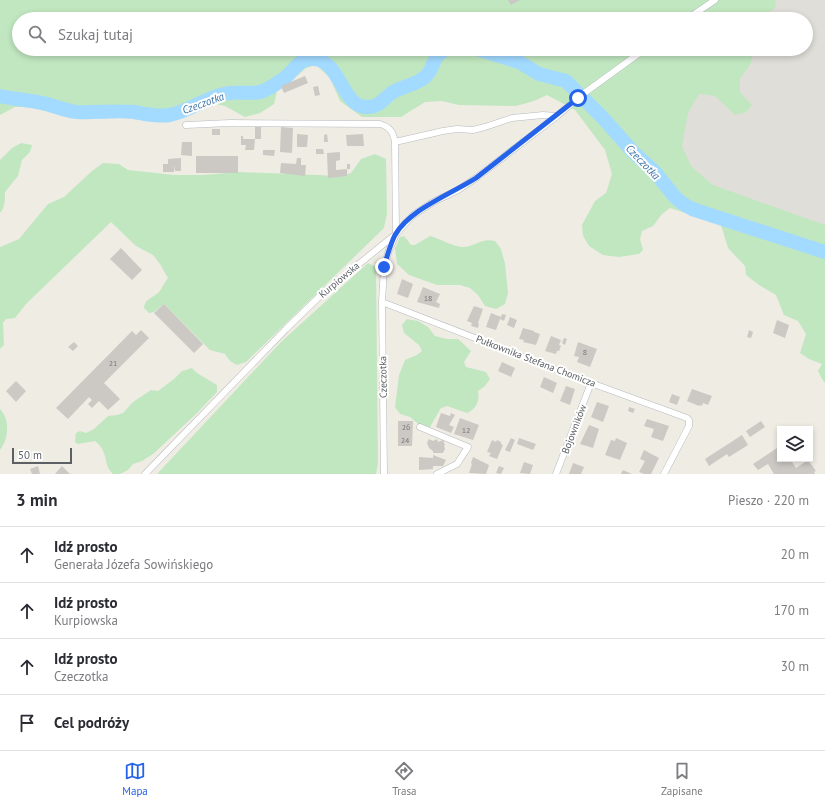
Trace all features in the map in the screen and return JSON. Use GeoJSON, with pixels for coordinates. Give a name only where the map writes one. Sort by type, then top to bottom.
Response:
{"type":"FeatureCollection","features":[{"type":"Feature","properties":{"kind":"street"},"geometry":{"type":"LineString","coordinates":[[697,12],[714,0]]}},
{"type":"Feature","properties":{"kind":"street","name":"Kurpiowska"},"geometry":{"type":"LineString","coordinates":[[145,474],[322,293],[396,234],[412,216],[433,202],[458,190],[476,178],[635,56]]}},
{"type":"Feature","properties":{"kind":"street"},"geometry":{"type":"LineString","coordinates":[[186,125],[230,123],[380,124],[394,133],[395,142],[442,131],[479,129],[512,118],[543,115],[557,116]]}},
{"type":"Feature","properties":{"kind":"street","name":"Czeczotka"},"geometry":{"type":"LineString","coordinates":[[384,474],[382,302],[384,267],[396,234],[395,142]]}},
{"type":"Feature","properties":{"kind":"street","name":"Pułkownika Stefana Chomicza"},"geometry":{"type":"LineString","coordinates":[[382,302],[689,420],[689,426],[664,474]]}},
{"type":"Feature","properties":{"kind":"street","name":"Bojowników"},"geometry":{"type":"LineString","coordinates":[[556,474],[592,383]]}},
{"type":"Feature","properties":{"kind":"street"},"geometry":{"type":"LineString","coordinates":[[420,427],[468,447],[457,464],[437,474]]}},
{"type":"Feature","properties":{"kind":"shaded area"},"geometry":{"type":"Polygon","coordinates":[[[727,0],[825,0],[825,231],[699,188],[632,76],[657,56],[813,56],[813,12],[712,12],[727,0]]]}},
{"type":"Feature","properties":{"kind":"green space"},"geometry":{"type":"Polygon","coordinates":[[[0,0],[775,0],[776,7],[768,12],[12,12],[12,56],[752,56],[751,63],[740,79],[740,92],[752,105],[746,112],[735,115],[715,96],[699,94],[688,113],[682,146],[691,166],[713,185],[825,225],[825,383],[818,371],[822,364],[809,359],[800,353],[806,334],[798,321],[784,315],[776,295],[746,275],[745,266],[728,248],[721,225],[670,208],[662,214],[653,226],[642,231],[640,239],[643,250],[639,254],[619,257],[603,255],[589,246],[583,236],[582,225],[595,201],[606,193],[612,174],[605,150],[575,110],[547,95],[534,101],[516,106],[459,105],[442,101],[425,102],[401,117],[362,117],[340,101],[330,78],[316,65],[306,68],[277,91],[274,104],[260,113],[245,117],[225,106],[211,103],[166,121],[97,114],[81,118],[31,107],[15,107],[0,115],[0,0]]]}},
{"type":"Feature","properties":{"kind":"green space"},"geometry":{"type":"Polygon","coordinates":[[[21,143],[32,145],[30,152],[22,160],[18,176],[5,192],[4,206],[0,213],[0,160],[12,148],[21,143]]]}},
{"type":"Feature","properties":{"kind":"green space"},"geometry":{"type":"Polygon","coordinates":[[[375,154],[386,159],[387,213],[384,228],[246,362],[237,365],[230,361],[225,354],[210,350],[164,304],[154,312],[149,313],[144,308],[144,305],[149,299],[159,292],[168,278],[153,255],[136,246],[111,222],[26,304],[15,318],[6,319],[3,323],[4,345],[0,349],[0,247],[19,239],[48,204],[64,197],[103,163],[119,164],[128,170],[174,175],[203,175],[239,172],[342,176],[351,173],[361,159],[375,154]]]}},
{"type":"Feature","properties":{"kind":"green space"},"geometry":{"type":"Polygon","coordinates":[[[404,236],[411,245],[415,245],[430,236],[456,246],[464,247],[482,241],[495,241],[501,249],[505,264],[508,293],[505,304],[496,309],[485,306],[478,295],[470,288],[460,285],[437,285],[409,275],[397,264],[395,248],[400,237],[404,236]]]}},
{"type":"Feature","properties":{"kind":"green space"},"geometry":{"type":"Polygon","coordinates":[[[368,263],[376,267],[378,463],[376,474],[157,474],[281,342],[368,263]]]}},
{"type":"Feature","properties":{"kind":"green space"},"geometry":{"type":"Polygon","coordinates":[[[407,319],[418,321],[428,327],[435,336],[447,339],[458,339],[471,351],[464,362],[466,367],[486,372],[490,379],[485,386],[478,391],[478,401],[475,407],[467,413],[447,406],[441,408],[430,427],[423,428],[410,417],[400,414],[395,407],[399,375],[405,360],[422,351],[419,345],[404,333],[402,325],[407,319]]]}},
{"type":"Feature","properties":{"kind":"green space"},"geometry":{"type":"Polygon","coordinates":[[[192,368],[197,373],[217,385],[217,392],[153,454],[142,461],[133,464],[128,470],[120,474],[113,474],[108,466],[100,445],[95,441],[78,444],[75,442],[76,433],[80,431],[86,433],[94,429],[108,416],[123,413],[133,402],[151,390],[158,391],[182,371],[192,368]]]}},
{"type":"Feature","properties":{"kind":"green space"},"geometry":{"type":"Polygon","coordinates":[[[0,409],[7,423],[7,435],[0,450],[0,409]]]}},
{"type":"Feature","properties":{"kind":"building"},"geometry":{"type":"Polygon","coordinates":[[[508,0],[520,0],[511,5],[508,0]]]}},
{"type":"Feature","properties":{"kind":"building"},"geometry":{"type":"Polygon","coordinates":[[[305,76],[308,83],[284,93],[281,86],[305,76]]]}},
{"type":"Feature","properties":{"kind":"building"},"geometry":{"type":"Polygon","coordinates":[[[318,86],[320,95],[315,96],[313,87],[318,86]]]}},
{"type":"Feature","properties":{"kind":"building"},"geometry":{"type":"Polygon","coordinates":[[[255,127],[261,127],[261,139],[255,139],[255,127]]]}},
{"type":"Feature","properties":{"kind":"building"},"geometry":{"type":"Polygon","coordinates":[[[281,127],[293,128],[292,153],[280,152],[281,127]]]}},
{"type":"Feature","properties":{"kind":"building"},"geometry":{"type":"Polygon","coordinates":[[[212,129],[220,129],[220,135],[212,135],[212,129]]]}},
{"type":"Feature","properties":{"kind":"building"},"geometry":{"type":"Polygon","coordinates":[[[297,134],[308,135],[307,147],[297,147],[297,134]]]}},
{"type":"Feature","properties":{"kind":"building"},"geometry":{"type":"Polygon","coordinates":[[[327,134],[328,142],[324,142],[324,135],[327,134]]]}},
{"type":"Feature","properties":{"kind":"building"},"geometry":{"type":"Polygon","coordinates":[[[363,134],[364,146],[347,146],[346,135],[363,134]]]}},
{"type":"Feature","properties":{"kind":"building"},"geometry":{"type":"Polygon","coordinates":[[[241,136],[243,136],[243,139],[255,139],[254,150],[245,150],[246,145],[241,145],[241,136]]]}},
{"type":"Feature","properties":{"kind":"building"},"geometry":{"type":"Polygon","coordinates":[[[182,142],[192,142],[192,156],[181,155],[182,142]]]}},
{"type":"Feature","properties":{"kind":"building"},"geometry":{"type":"Polygon","coordinates":[[[316,149],[323,149],[324,154],[316,154],[316,149]]]}},
{"type":"Feature","properties":{"kind":"building"},"geometry":{"type":"Polygon","coordinates":[[[263,150],[275,150],[274,156],[263,155],[263,150]]]}},
{"type":"Feature","properties":{"kind":"building"},"geometry":{"type":"Polygon","coordinates":[[[340,152],[340,160],[336,161],[336,170],[347,169],[347,176],[328,178],[327,153],[340,152]]]}},
{"type":"Feature","properties":{"kind":"building"},"geometry":{"type":"Polygon","coordinates":[[[196,156],[238,156],[238,173],[196,173],[196,156]]]}},
{"type":"Feature","properties":{"kind":"building"},"geometry":{"type":"Polygon","coordinates":[[[181,158],[181,171],[175,171],[174,165],[174,172],[163,172],[163,164],[168,164],[168,159],[181,158]]]}},
{"type":"Feature","properties":{"kind":"building"},"geometry":{"type":"Polygon","coordinates":[[[297,158],[301,158],[301,165],[306,165],[305,176],[280,173],[281,163],[296,164],[297,158]]]}},
{"type":"Feature","properties":{"kind":"building"},"geometry":{"type":"Polygon","coordinates":[[[347,164],[350,164],[350,169],[347,169],[347,164]]]}},
{"type":"Feature","properties":{"kind":"building"},"geometry":{"type":"Polygon","coordinates":[[[121,248],[142,270],[132,280],[110,259],[121,248]]]}},
{"type":"Feature","properties":{"kind":"building"},"geometry":{"type":"Polygon","coordinates":[[[402,279],[413,284],[408,298],[397,294],[402,279]]]}},
{"type":"Feature","properties":{"kind":"building"},"geometry":{"type":"Polygon","coordinates":[[[423,287],[440,294],[436,302],[440,304],[439,308],[417,302],[423,287]]]}},
{"type":"Feature","properties":{"kind":"building"},"geometry":{"type":"Polygon","coordinates":[[[164,304],[203,344],[194,353],[154,313],[164,304]]]}},
{"type":"Feature","properties":{"kind":"building"},"geometry":{"type":"Polygon","coordinates":[[[474,306],[483,309],[478,323],[478,328],[471,326],[472,323],[467,321],[474,306]]]}},
{"type":"Feature","properties":{"kind":"building"},"geometry":{"type":"Polygon","coordinates":[[[491,313],[501,317],[502,314],[506,315],[504,321],[500,319],[496,330],[486,327],[491,313]]]}},
{"type":"Feature","properties":{"kind":"building"},"geometry":{"type":"Polygon","coordinates":[[[510,317],[517,320],[514,328],[507,325],[510,317]]]}},
{"type":"Feature","properties":{"kind":"building"},"geometry":{"type":"Polygon","coordinates":[[[777,320],[789,325],[785,338],[773,333],[777,320]]]}},
{"type":"Feature","properties":{"kind":"building"},"geometry":{"type":"Polygon","coordinates":[[[523,328],[540,334],[536,345],[523,342],[524,340],[519,339],[523,328]]]}},
{"type":"Feature","properties":{"kind":"building"},"geometry":{"type":"Polygon","coordinates":[[[141,330],[149,338],[104,383],[120,399],[108,410],[99,401],[92,408],[88,404],[92,400],[89,397],[68,419],[56,408],[132,331],[136,335],[141,330]]]}},
{"type":"Feature","properties":{"kind":"building"},"geometry":{"type":"Polygon","coordinates":[[[749,330],[753,332],[751,338],[747,337],[749,330]]]}},
{"type":"Feature","properties":{"kind":"building"},"geometry":{"type":"Polygon","coordinates":[[[551,336],[561,340],[559,345],[561,346],[556,354],[545,351],[551,336]]]}},
{"type":"Feature","properties":{"kind":"building"},"geometry":{"type":"Polygon","coordinates":[[[564,338],[567,339],[565,345],[562,343],[564,338]]]}},
{"type":"Feature","properties":{"kind":"building"},"geometry":{"type":"Polygon","coordinates":[[[74,342],[78,346],[73,351],[68,347],[74,342]]]}},
{"type":"Feature","properties":{"kind":"building"},"geometry":{"type":"Polygon","coordinates":[[[578,342],[597,349],[590,367],[577,362],[579,357],[574,356],[578,342]]]}},
{"type":"Feature","properties":{"kind":"building"},"geometry":{"type":"Polygon","coordinates":[[[502,362],[515,368],[511,377],[498,371],[502,362]]]}},
{"type":"Feature","properties":{"kind":"building"},"geometry":{"type":"Polygon","coordinates":[[[544,377],[557,383],[553,393],[540,387],[544,377]]]}},
{"type":"Feature","properties":{"kind":"building"},"geometry":{"type":"Polygon","coordinates":[[[16,381],[26,391],[16,402],[6,391],[16,381]]]}},
{"type":"Feature","properties":{"kind":"building"},"geometry":{"type":"Polygon","coordinates":[[[566,386],[575,389],[570,405],[560,401],[566,386]]]}},
{"type":"Feature","properties":{"kind":"building"},"geometry":{"type":"Polygon","coordinates":[[[692,389],[712,396],[708,405],[703,403],[702,406],[699,406],[687,401],[692,389]]]}},
{"type":"Feature","properties":{"kind":"building"},"geometry":{"type":"Polygon","coordinates":[[[672,394],[680,397],[677,405],[669,402],[672,394]]]}},
{"type":"Feature","properties":{"kind":"building"},"geometry":{"type":"Polygon","coordinates":[[[597,402],[609,406],[603,422],[591,417],[597,402]]]}},
{"type":"Feature","properties":{"kind":"building"},"geometry":{"type":"Polygon","coordinates":[[[629,407],[635,409],[633,413],[628,411],[629,407]]]}},
{"type":"Feature","properties":{"kind":"building"},"geometry":{"type":"Polygon","coordinates":[[[441,413],[450,416],[451,413],[455,415],[449,425],[454,427],[451,433],[436,427],[441,413]]]}},
{"type":"Feature","properties":{"kind":"building"},"geometry":{"type":"Polygon","coordinates":[[[460,418],[479,425],[473,440],[454,434],[460,418]]]}},
{"type":"Feature","properties":{"kind":"building"},"geometry":{"type":"Polygon","coordinates":[[[647,419],[669,426],[663,441],[651,437],[654,429],[644,426],[647,419]]]}},
{"type":"Feature","properties":{"kind":"building"},"geometry":{"type":"Polygon","coordinates":[[[398,421],[413,421],[412,446],[398,446],[398,421]]]}},
{"type":"Feature","properties":{"kind":"building"},"geometry":{"type":"Polygon","coordinates":[[[761,421],[765,427],[750,437],[746,431],[761,421]]]}},
{"type":"Feature","properties":{"kind":"building"},"geometry":{"type":"Polygon","coordinates":[[[589,425],[599,429],[593,448],[580,444],[589,425]]]}},
{"type":"Feature","properties":{"kind":"building"},"geometry":{"type":"Polygon","coordinates":[[[742,435],[748,445],[729,457],[727,454],[709,466],[705,459],[742,435]]]}},
{"type":"Feature","properties":{"kind":"building"},"geometry":{"type":"Polygon","coordinates":[[[511,438],[515,440],[510,452],[505,450],[511,438]]]}},
{"type":"Feature","properties":{"kind":"building"},"geometry":{"type":"Polygon","coordinates":[[[519,438],[536,444],[533,450],[517,444],[519,438]]]}},
{"type":"Feature","properties":{"kind":"building"},"geometry":{"type":"Polygon","coordinates":[[[616,438],[627,443],[620,460],[605,455],[611,440],[615,441],[616,438]]]}},
{"type":"Feature","properties":{"kind":"building"},"geometry":{"type":"Polygon","coordinates":[[[429,439],[433,441],[437,439],[438,442],[443,440],[445,449],[443,453],[433,453],[427,443],[429,439]]]}},
{"type":"Feature","properties":{"kind":"building"},"geometry":{"type":"Polygon","coordinates":[[[492,440],[496,442],[497,440],[503,445],[497,459],[489,456],[491,453],[487,452],[492,440]]]}},
{"type":"Feature","properties":{"kind":"building"},"geometry":{"type":"Polygon","coordinates":[[[777,448],[777,462],[792,462],[796,468],[805,462],[809,462],[816,471],[814,472],[815,474],[774,474],[768,464],[758,470],[753,464],[777,448]]]}},
{"type":"Feature","properties":{"kind":"building"},"geometry":{"type":"Polygon","coordinates":[[[644,450],[659,458],[651,474],[639,472],[645,461],[640,459],[644,450]]]}},
{"type":"Feature","properties":{"kind":"building"},"geometry":{"type":"Polygon","coordinates":[[[433,455],[446,460],[443,466],[433,466],[433,469],[419,470],[419,457],[433,458],[433,455]]]}},
{"type":"Feature","properties":{"kind":"building"},"geometry":{"type":"Polygon","coordinates":[[[473,457],[489,465],[486,474],[469,473],[473,457]]]}},
{"type":"Feature","properties":{"kind":"building"},"geometry":{"type":"Polygon","coordinates":[[[524,462],[533,465],[530,474],[520,473],[524,462]]]}},
{"type":"Feature","properties":{"kind":"building"},"geometry":{"type":"Polygon","coordinates":[[[573,463],[584,467],[581,474],[569,474],[573,463]]]}},
{"type":"Feature","properties":{"kind":"building"},"geometry":{"type":"Polygon","coordinates":[[[38,466],[40,474],[32,474],[30,469],[38,466]]]}},
{"type":"Feature","properties":{"kind":"building"},"geometry":{"type":"Polygon","coordinates":[[[62,466],[70,474],[55,474],[62,466]]]}},
{"type":"Feature","properties":{"kind":"building"},"geometry":{"type":"Polygon","coordinates":[[[499,466],[504,468],[501,474],[496,473],[499,466]]]}},
{"type":"Feature","properties":{"kind":"building"},"geometry":{"type":"Polygon","coordinates":[[[623,470],[632,474],[621,474],[623,470]]]}},
{"type":"Feature","properties":{"kind":"waterway","name":"Czeczotka"},"geometry":{"type":"LineString","coordinates":[[0,96],[42,103],[77,112],[127,111],[166,116],[184,111],[210,98],[224,94],[256,93],[263,91],[286,77],[300,63],[308,59],[312,59],[322,61],[330,67],[355,103],[363,107],[374,106],[379,104],[393,92],[426,76],[437,56]]}},
{"type":"Feature","properties":{"kind":"waterway","name":"Czeczotka"},"geometry":{"type":"LineString","coordinates":[[500,56],[519,62],[539,74],[566,81],[603,118],[634,153],[654,171],[675,197],[682,203],[692,209],[825,252]]}},
{"type":"Feature","properties":{"kind":"route"},"geometry":{"type":"LineString","coordinates":[[384,267],[396,234],[412,216],[433,202],[458,190],[476,178],[557,116],[578,98]]}}]}
